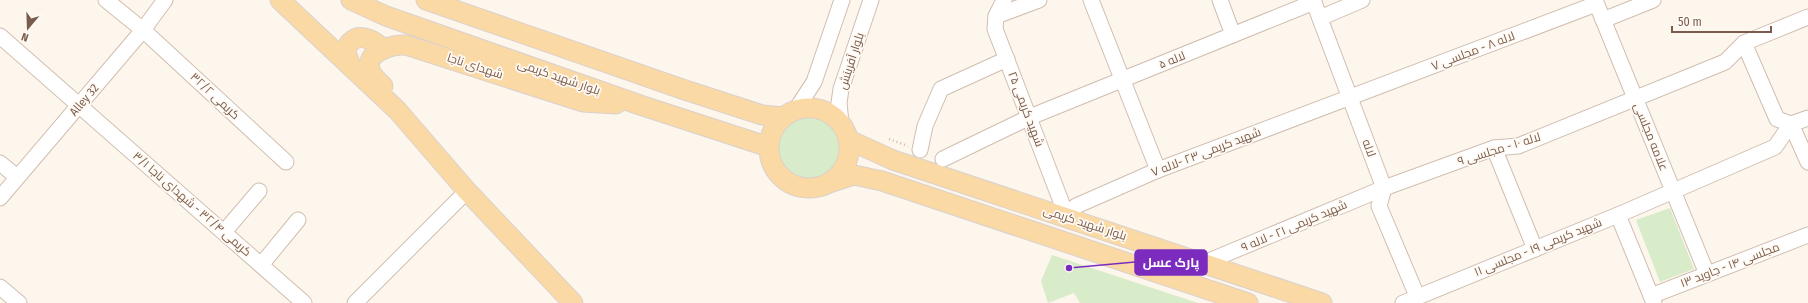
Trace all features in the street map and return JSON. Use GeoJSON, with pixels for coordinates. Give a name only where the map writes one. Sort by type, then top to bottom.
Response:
{"type":"FeatureCollection","features":[{"type":"Feature","properties":{"kind":"main road"},"geometry":{"type":"LineString","coordinates":[[280,0],[397,110],[467,191],[565,300]]}},
{"type":"Feature","properties":{"kind":"main road","name":"بلوار شهید کریمی"},"geometry":{"type":"LineString","coordinates":[[351,0],[386,16],[640,105],[769,147]]}},
{"type":"Feature","properties":{"kind":"main road"},"geometry":{"type":"LineString","coordinates":[[426,0],[547,43],[762,115],[790,114]]}},
{"type":"Feature","properties":{"kind":"main road"},"geometry":{"type":"LineString","coordinates":[[351,66],[346,50],[349,43],[355,39],[360,37],[384,48]]}},
{"type":"Feature","properties":{"kind":"main road","name":"شهدای ناجا"},"geometry":{"type":"LineString","coordinates":[[384,48],[396,44],[423,49],[584,102],[640,105]]}},
{"type":"Feature","properties":{"kind":"main road"},"geometry":{"type":"LineString","coordinates":[[384,48],[375,53],[369,64],[371,72],[385,88],[397,110]]}},
{"type":"Feature","properties":{"kind":"main road"},"geometry":{"type":"LineString","coordinates":[[724,132],[738,124],[740,112],[736,106]]}},
{"type":"Feature","properties":{"kind":"main road"},"geometry":{"type":"LineString","coordinates":[[803,108],[813,108],[824,111],[841,123],[849,140],[849,153],[846,165],[839,175],[828,183],[817,187],[806,188],[794,185],[776,170],[771,159],[769,147],[771,136],[776,125],[790,114],[803,108]]}},
{"type":"Feature","properties":{"kind":"main road","name":"بلوار شهید کریمی"},"geometry":{"type":"LineString","coordinates":[[849,140],[893,160],[1322,303]]}},
{"type":"Feature","properties":{"kind":"main road"},"geometry":{"type":"LineString","coordinates":[[882,181],[873,174],[872,168],[875,162],[879,158],[893,160]]}},
{"type":"Feature","properties":{"kind":"main road","name":"بلوار شهید کریمی"},"geometry":{"type":"LineString","coordinates":[[828,183],[854,175],[882,181],[1248,303]]}},
{"type":"Feature","properties":{"kind":"street","name":"کریمی ۳۲/۲"},"geometry":{"type":"LineString","coordinates":[[106,0],[143,30],[286,162]]}},
{"type":"Feature","properties":{"kind":"street","name":"Alley 32"},"geometry":{"type":"LineString","coordinates":[[0,198],[143,30],[165,0]]}},
{"type":"Feature","properties":{"kind":"street"},"geometry":{"type":"LineString","coordinates":[[790,114],[814,82],[842,0]]}},
{"type":"Feature","properties":{"kind":"street","name":"بلوار آفرینش"},"geometry":{"type":"LineString","coordinates":[[841,123],[839,103],[840,89],[871,0]]}},
{"type":"Feature","properties":{"kind":"street"},"geometry":{"type":"LineString","coordinates":[[996,16],[1004,0]]}},
{"type":"Feature","properties":{"kind":"street"},"geometry":{"type":"LineString","coordinates":[[996,16],[1039,0]]}},
{"type":"Feature","properties":{"kind":"street"},"geometry":{"type":"LineString","coordinates":[[1091,0],[1158,170]]}},
{"type":"Feature","properties":{"kind":"street"},"geometry":{"type":"LineString","coordinates":[[1220,0],[1233,35]]}},
{"type":"Feature","properties":{"kind":"street"},"geometry":{"type":"LineString","coordinates":[[1320,18],[1362,0]]}},
{"type":"Feature","properties":{"kind":"street"},"geometry":{"type":"LineString","coordinates":[[1603,20],[1653,0]]}},
{"type":"Feature","properties":{"kind":"street","name":"لاله ۵"},"geometry":{"type":"LineString","coordinates":[[942,159],[1030,117],[1313,1]]}},
{"type":"Feature","properties":{"kind":"street","name":"لاله"},"geometry":{"type":"LineString","coordinates":[[1313,1],[1384,188]]}},
{"type":"Feature","properties":{"kind":"street","name":"علامه مجلسی"},"geometry":{"type":"LineString","coordinates":[[1595,2],[1707,274]]}},
{"type":"Feature","properties":{"kind":"street","name":"لاله ۸ - مجلسی ۷"},"geometry":{"type":"LineString","coordinates":[[1350,98],[1595,2]]}},
{"type":"Feature","properties":{"kind":"street","name":"شهید کریمی ۲۵"},"geometry":{"type":"LineString","coordinates":[[996,16],[995,28],[1067,217]]}},
{"type":"Feature","properties":{"kind":"street"},"geometry":{"type":"LineString","coordinates":[[1808,17],[1744,43],[1777,119],[1791,124],[1808,118]]}},
{"type":"Feature","properties":{"kind":"street","name":"کریمی ۳۲/۴ - شهدای ناجا ۳/۱"},"geometry":{"type":"LineString","coordinates":[[0,36],[304,303]]}},
{"type":"Feature","properties":{"kind":"street","name":"لاله ۱۰ - مجلسی ۹"},"geometry":{"type":"LineString","coordinates":[[1384,188],[1494,148],[1518,146],[1725,62],[1744,43]]}},
{"type":"Feature","properties":{"kind":"street"},"geometry":{"type":"LineString","coordinates":[[920,150],[925,126],[942,89],[1007,59]]}},
{"type":"Feature","properties":{"kind":"street","name":"شهید کریمی ۲۳ -لاله ۷"},"geometry":{"type":"LineString","coordinates":[[1067,217],[1076,206],[1158,170],[1350,98]]}},
{"type":"Feature","properties":{"kind":"street"},"geometry":{"type":"LineString","coordinates":[[1791,124],[1808,162]]}},
{"type":"Feature","properties":{"kind":"street","name":"شهید کریمی ۱۹ - مجلسی ۱۱"},"geometry":{"type":"LineString","coordinates":[[1403,303],[1618,215],[1775,148],[1791,124]]}},
{"type":"Feature","properties":{"kind":"street"},"geometry":{"type":"LineString","coordinates":[[1494,148],[1535,248]]}},
{"type":"Feature","properties":{"kind":"street"},"geometry":{"type":"LineString","coordinates":[[0,163],[17,177]]}},
{"type":"Feature","properties":{"kind":"street"},"geometry":{"type":"LineString","coordinates":[[1384,188],[1379,206],[1417,296]]}},
{"type":"Feature","properties":{"kind":"street","name":"شهید کریمی ۲۱ - لاله ۹"},"geometry":{"type":"LineString","coordinates":[[1204,263],[1384,188]]}},
{"type":"Feature","properties":{"kind":"street"},"geometry":{"type":"LineString","coordinates":[[224,232],[258,190]]}},
{"type":"Feature","properties":{"kind":"street"},"geometry":{"type":"LineString","coordinates":[[363,300],[467,191]]}},
{"type":"Feature","properties":{"kind":"street"},"geometry":{"type":"LineString","coordinates":[[1618,215],[1652,300]]}},
{"type":"Feature","properties":{"kind":"street"},"geometry":{"type":"LineString","coordinates":[[261,265],[298,220]]}},
{"type":"Feature","properties":{"kind":"street","name":"مجلسی ۱۴ - جاوید ۱۳"},"geometry":{"type":"LineString","coordinates":[[1652,300],[1707,274],[1808,235]]}},
{"type":"Feature","properties":{"kind":"street"},"geometry":{"type":"LineString","coordinates":[[0,287],[19,303]]}},
{"type":"Feature","properties":{"kind":"green space"},"geometry":{"type":"Polygon","coordinates":[[[809,117],[821,119],[831,126],[838,136],[840,148],[838,160],[831,170],[821,177],[809,179],[797,177],[787,170],[780,160],[778,148],[780,136],[787,126],[797,119],[809,117]]]}},
{"type":"Feature","properties":{"kind":"green space"},"geometry":{"type":"Polygon","coordinates":[[[1670,208],[1694,269],[1660,282],[1636,220],[1670,208]]]}},
{"type":"Feature","properties":{"kind":"green space"},"geometry":{"type":"Polygon","coordinates":[[[1052,255],[1198,303],[1080,303],[1074,293],[1048,303],[1041,281],[1052,255]]]}},
{"type":"Feature","properties":{"kind":"place","name":"پارک عسل"},"geometry":{"type":"Point","coordinates":[1069,268]}}]}
